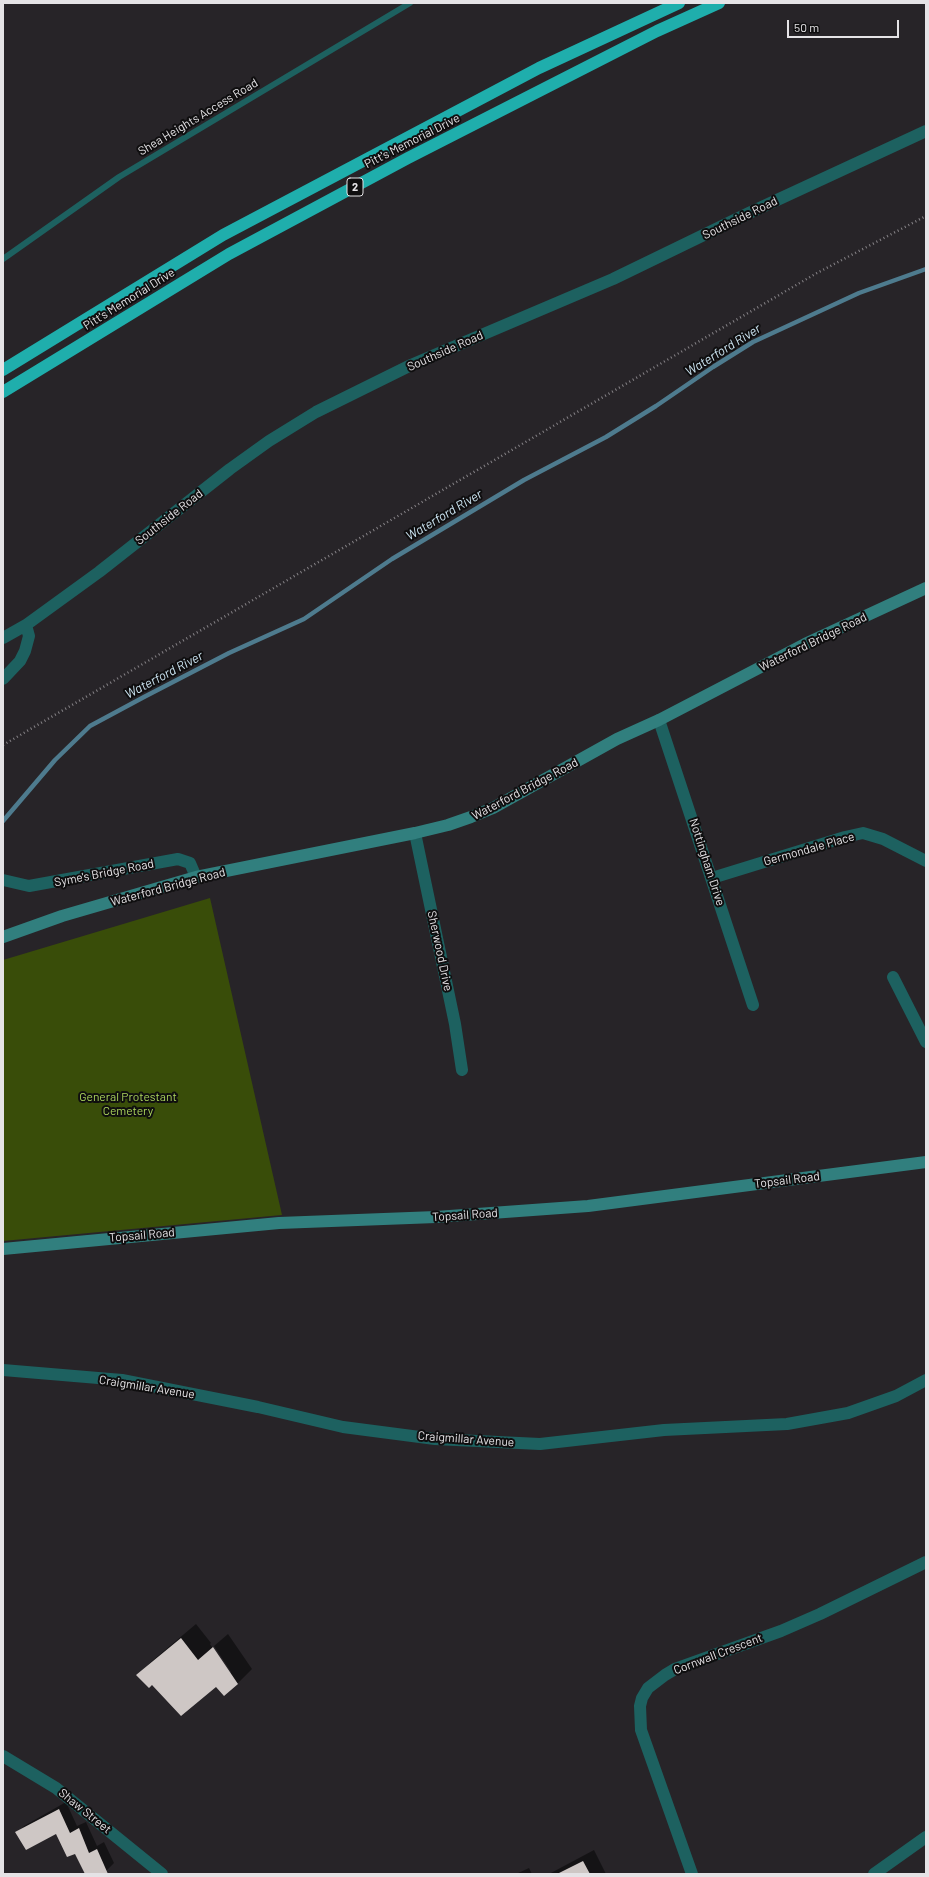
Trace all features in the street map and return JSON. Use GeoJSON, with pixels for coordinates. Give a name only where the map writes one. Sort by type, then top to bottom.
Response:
{"type":"FeatureCollection","features":[{"type":"Feature","properties":{"kind":"highway","name":"Pitt's Memorial Drive"},"geometry":{"type":"LineString","coordinates":[[3,370],[223,235],[539,68],[679,3]]}},
{"type":"Feature","properties":{"kind":"highway","name":"Pitt's Memorial Drive"},"geometry":{"type":"LineString","coordinates":[[3,392],[229,254],[416,155],[657,31],[719,3]]}},
{"type":"Feature","properties":{"kind":"main road","name":"Waterford Bridge Road"},"geometry":{"type":"LineString","coordinates":[[3,937],[62,916],[196,877],[448,826],[493,808],[617,739],[659,720],[805,644],[926,588]]}},
{"type":"Feature","properties":{"kind":"main road","name":"Topsail Road"},"geometry":{"type":"LineString","coordinates":[[3,1249],[279,1222],[436,1217],[588,1206],[926,1162]]}},
{"type":"Feature","properties":{"kind":"street","name":"Southside Road"},"geometry":{"type":"LineString","coordinates":[[3,638],[26,625],[99,572],[230,469],[316,412],[411,365],[613,279],[749,213],[926,131]]}},
{"type":"Feature","properties":{"kind":"street"},"geometry":{"type":"LineString","coordinates":[[3,679],[20,661],[26,651],[29,636],[26,625]]}},
{"type":"Feature","properties":{"kind":"street","name":"Nottingham Drive"},"geometry":{"type":"LineString","coordinates":[[659,720],[753,1006]]}},
{"type":"Feature","properties":{"kind":"street","name":"Sherwood Drive"},"geometry":{"type":"LineString","coordinates":[[415,833],[455,1024],[462,1070]]}},
{"type":"Feature","properties":{"kind":"street","name":"Germondale Place"},"geometry":{"type":"LineString","coordinates":[[712,878],[845,837],[864,833],[883,839],[926,861]]}},
{"type":"Feature","properties":{"kind":"street","name":"Syme's Bridge Road"},"geometry":{"type":"LineString","coordinates":[[3,880],[29,886],[178,859],[190,863],[196,877]]}},
{"type":"Feature","properties":{"kind":"street"},"geometry":{"type":"LineString","coordinates":[[893,977],[926,1042]]}},
{"type":"Feature","properties":{"kind":"street","name":"Craigmillar Avenue"},"geometry":{"type":"LineString","coordinates":[[3,1370],[122,1380],[258,1407],[351,1428],[435,1439],[540,1444],[664,1430],[787,1424],[848,1413],[896,1396],[926,1380]]}},
{"type":"Feature","properties":{"kind":"street","name":"Cornwall Crescent"},"geometry":{"type":"LineString","coordinates":[[692,1874],[641,1730],[640,1706],[642,1698],[648,1688],[664,1674],[675,1669],[781,1631],[814,1617],[926,1562]]}},
{"type":"Feature","properties":{"kind":"street","name":"Shaw Street"},"geometry":{"type":"LineString","coordinates":[[3,1756],[56,1788],[162,1874]]}},
{"type":"Feature","properties":{"kind":"street"},"geometry":{"type":"LineString","coordinates":[[874,1874],[926,1837]]}},
{"type":"Feature","properties":{"kind":"lane","name":"Shea Heights Access Road"},"geometry":{"type":"LineString","coordinates":[[3,259],[119,177],[410,3]]}},
{"type":"Feature","properties":{"kind":"path"},"geometry":{"type":"LineString","coordinates":[[3,745],[817,273],[926,216]]}},
{"type":"Feature","properties":{"kind":"green space","name":"General Protestant Cemetery"},"geometry":{"type":"Polygon","coordinates":[[[210,898],[282,1215],[3,1241],[3,960],[210,898]]]}},
{"type":"Feature","properties":{"kind":"building"},"geometry":{"type":"Polygon","coordinates":[[[181,1638],[198,1660],[213,1647],[238,1684],[224,1696],[216,1687],[181,1716],[152,1685],[149,1688],[136,1675],[181,1638]]]}},
{"type":"Feature","properties":{"kind":"building"},"geometry":{"type":"Polygon","coordinates":[[[59,1809],[70,1833],[79,1828],[89,1853],[97,1849],[108,1874],[85,1874],[75,1854],[67,1857],[56,1834],[26,1850],[15,1832],[59,1809]]]}},
{"type":"Feature","properties":{"kind":"building"},"geometry":{"type":"Polygon","coordinates":[[[583,1861],[590,1874],[557,1874],[583,1861]]]}},
{"type":"Feature","properties":{"kind":"waterway","name":"Waterford River"},"geometry":{"type":"LineString","coordinates":[[3,821],[55,760],[90,726],[229,653],[304,619],[392,559],[524,480],[606,437],[753,342],[859,293],[926,269]]}}]}
